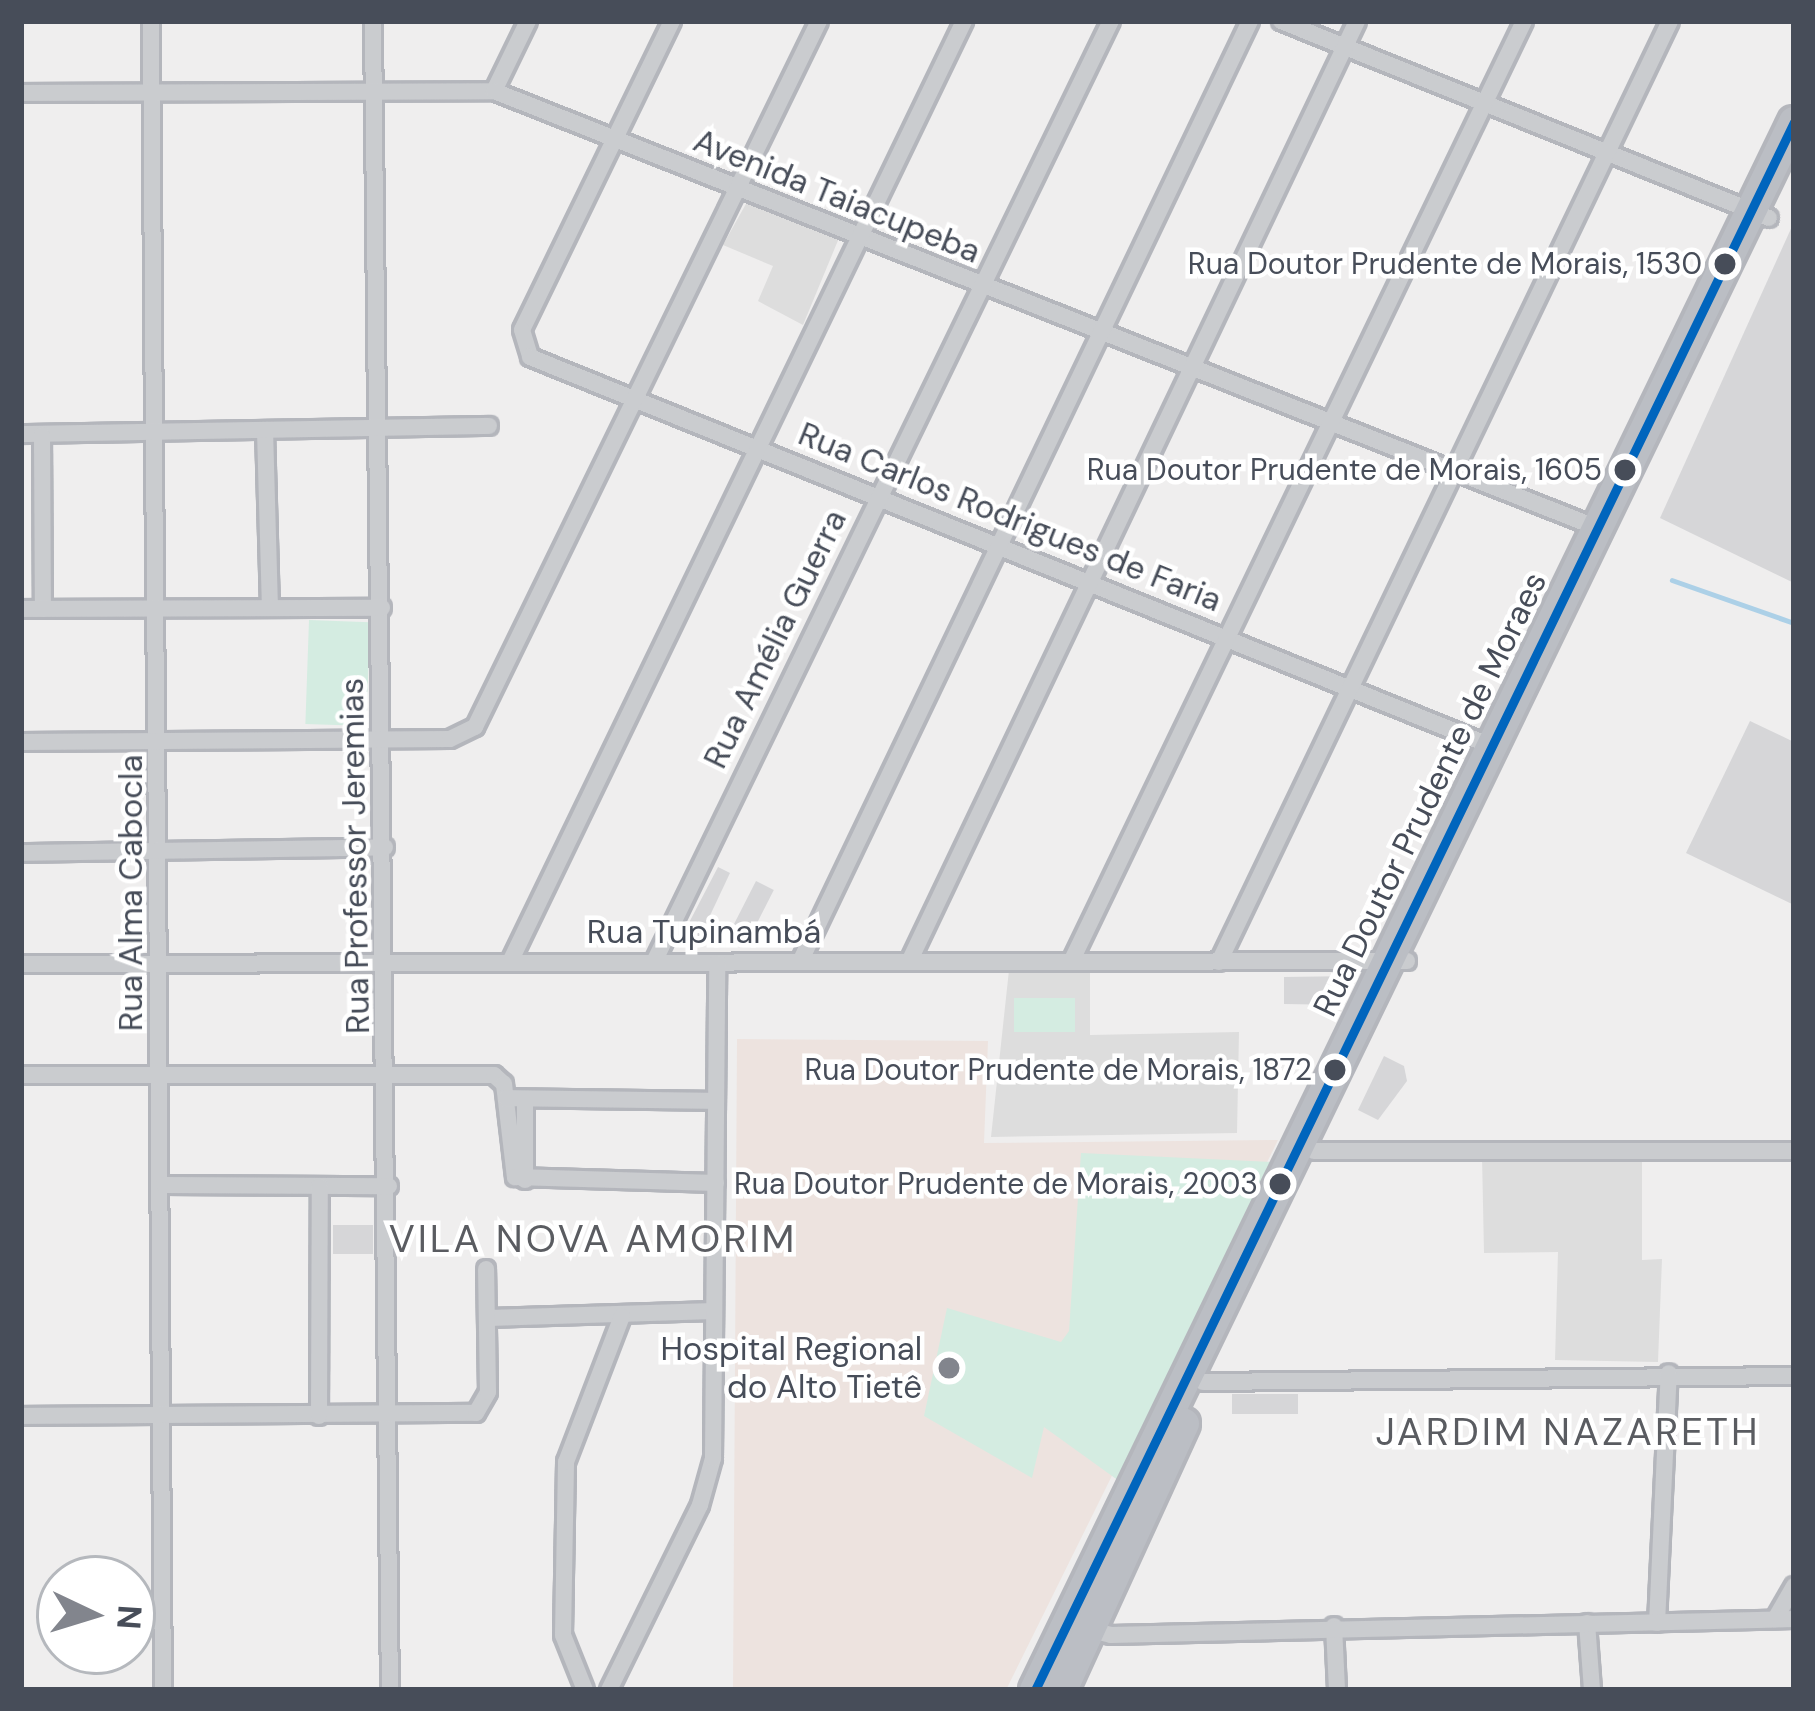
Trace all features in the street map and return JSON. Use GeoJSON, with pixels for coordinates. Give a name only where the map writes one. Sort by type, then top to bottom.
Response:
{"type":"FeatureCollection","features":[{"type":"Feature","properties":{"kind":"highway","name":"Rua Doutor Prudente de Moraes"},"geometry":{"type":"LineString","coordinates":[[1062,1690],[1080,1625],[1397,962],[1428,920],[1761,214],[1794,122]]}},
{"type":"Feature","properties":{"kind":"highway","name":"Rua Doutor Prudente de Moraes"},"geometry":{"type":"LineString","coordinates":[[1035,1690],[1080,1625],[1203,1382],[1314,1151],[1448,845],[1598,528],[1761,214],[1794,166]]}},
{"type":"Feature","properties":{"kind":"highway"},"geometry":{"type":"LineString","coordinates":[[1428,920],[1448,845]]}},
{"type":"Feature","properties":{"kind":"street","name":"Rua Alma Cabocla"},"geometry":{"type":"LineString","coordinates":[[151,21],[163,852],[163,1690]]}},
{"type":"Feature","properties":{"kind":"street","name":"Rua Professor Jeremias"},"geometry":{"type":"LineString","coordinates":[[373,21],[392,1418],[390,1690]]}},
{"type":"Feature","properties":{"kind":"street"},"geometry":{"type":"LineString","coordinates":[[494,91],[528,21]]}},
{"type":"Feature","properties":{"kind":"street"},"geometry":{"type":"LineString","coordinates":[[615,137],[672,21]]}},
{"type":"Feature","properties":{"kind":"street"},"geometry":{"type":"LineString","coordinates":[[21,742],[450,740],[486,711],[819,21]]}},
{"type":"Feature","properties":{"kind":"street"},"geometry":{"type":"LineString","coordinates":[[510,962],[964,21]]}},
{"type":"Feature","properties":{"kind":"street","name":"Rua Amélia Guerra"},"geometry":{"type":"LineString","coordinates":[[654,962],[1111,21]]}},
{"type":"Feature","properties":{"kind":"street"},"geometry":{"type":"LineString","coordinates":[[800,962],[1250,21]]}},
{"type":"Feature","properties":{"kind":"street"},"geometry":{"type":"LineString","coordinates":[[1281,21],[1761,214]]}},
{"type":"Feature","properties":{"kind":"street"},"geometry":{"type":"LineString","coordinates":[[909,962],[1357,21]]}},
{"type":"Feature","properties":{"kind":"street"},"geometry":{"type":"LineString","coordinates":[[1071,962],[1524,21]]}},
{"type":"Feature","properties":{"kind":"street"},"geometry":{"type":"LineString","coordinates":[[1219,962],[1670,21]]}},
{"type":"Feature","properties":{"kind":"street","name":"Avenida Taiacupeba"},"geometry":{"type":"LineString","coordinates":[[21,92],[153,96],[494,91],[1598,528]]}},
{"type":"Feature","properties":{"kind":"street","name":"Rua Carlos Rodrigues de Faria"},"geometry":{"type":"LineString","coordinates":[[615,137],[522,330],[530,356],[1494,746]]}},
{"type":"Feature","properties":{"kind":"street"},"geometry":{"type":"LineString","coordinates":[[21,434],[489,426]]}},
{"type":"Feature","properties":{"kind":"street"},"geometry":{"type":"LineString","coordinates":[[265,430],[270,606]]}},
{"type":"Feature","properties":{"kind":"street"},"geometry":{"type":"LineString","coordinates":[[42,435],[44,610]]}},
{"type":"Feature","properties":{"kind":"street"},"geometry":{"type":"LineString","coordinates":[[21,609],[382,608]]}},
{"type":"Feature","properties":{"kind":"street"},"geometry":{"type":"LineString","coordinates":[[21,853],[385,847]]}},
{"type":"Feature","properties":{"kind":"street","name":"Rua Tupinambá"},"geometry":{"type":"LineString","coordinates":[[21,964],[1397,962]]}},
{"type":"Feature","properties":{"kind":"street"},"geometry":{"type":"LineString","coordinates":[[609,1690],[710,1480],[717,963]]}},
{"type":"Feature","properties":{"kind":"street"},"geometry":{"type":"LineString","coordinates":[[21,1075],[494,1075],[515,1098],[525,1180],[716,1183]]}},
{"type":"Feature","properties":{"kind":"street"},"geometry":{"type":"LineString","coordinates":[[515,1098],[716,1101]]}},
{"type":"Feature","properties":{"kind":"street"},"geometry":{"type":"LineString","coordinates":[[1314,1151],[1794,1151]]}},
{"type":"Feature","properties":{"kind":"street"},"geometry":{"type":"LineString","coordinates":[[164,1185],[389,1186]]}},
{"type":"Feature","properties":{"kind":"street"},"geometry":{"type":"LineString","coordinates":[[320,1186],[320,1416]]}},
{"type":"Feature","properties":{"kind":"street"},"geometry":{"type":"LineString","coordinates":[[21,1416],[392,1418],[476,1413],[488,1392],[486,1269]]}},
{"type":"Feature","properties":{"kind":"street"},"geometry":{"type":"LineString","coordinates":[[488,1318],[714,1311]]}},
{"type":"Feature","properties":{"kind":"street"},"geometry":{"type":"LineString","coordinates":[[585,1690],[563,1635],[566,1462],[622,1316]]}},
{"type":"Feature","properties":{"kind":"street"},"geometry":{"type":"LineString","coordinates":[[1658,1623],[1669,1373]]}},
{"type":"Feature","properties":{"kind":"street"},"geometry":{"type":"LineString","coordinates":[[1203,1382],[1669,1373],[1794,1376]]}},
{"type":"Feature","properties":{"kind":"street"},"geometry":{"type":"LineString","coordinates":[[1080,1625],[1785,1619],[1794,1586]]}},
{"type":"Feature","properties":{"kind":"street"},"geometry":{"type":"LineString","coordinates":[[1587,1623],[1592,1690]]}},
{"type":"Feature","properties":{"kind":"street"},"geometry":{"type":"LineString","coordinates":[[1334,1626],[1337,1690]]}},
{"type":"Feature","properties":{"kind":"shaded area"},"geometry":{"type":"Polygon","coordinates":[[[747,202],[839,238],[803,325],[758,301],[773,266],[723,245],[747,202]]]}},
{"type":"Feature","properties":{"kind":"shaded area"},"geometry":{"type":"Polygon","coordinates":[[[1009,970],[1090,971],[1090,1035],[1239,1032],[1237,1133],[991,1137],[1009,970]]]}},
{"type":"Feature","properties":{"kind":"shaded area","name":"Hospital Regional do Alto Tietê"},"geometry":{"type":"Polygon","coordinates":[[[737,1039],[988,1041],[984,1143],[1278,1140],[1006,1690],[733,1690],[737,1039]]]}},
{"type":"Feature","properties":{"kind":"shaded area"},"geometry":{"type":"Polygon","coordinates":[[[1642,1154],[1642,1260],[1662,1259],[1658,1362],[1555,1360],[1558,1252],[1484,1253],[1482,1156],[1642,1154]]]}},
{"type":"Feature","properties":{"kind":"green space"},"geometry":{"type":"Polygon","coordinates":[[[309,620],[370,622],[366,726],[305,724],[309,620]]]}},
{"type":"Feature","properties":{"kind":"green space"},"geometry":{"type":"Polygon","coordinates":[[[1014,998],[1075,998],[1075,1032],[1014,1032],[1014,998]]]}},
{"type":"Feature","properties":{"kind":"green space"},"geometry":{"type":"Polygon","coordinates":[[[1081,1153],[1273,1162],[1119,1481],[1044,1427],[1032,1478],[924,1416],[947,1308],[1061,1342],[1069,1331],[1081,1153]]]}},
{"type":"Feature","properties":{"kind":"building"},"geometry":{"type":"Polygon","coordinates":[[[1794,222],[1794,583],[1660,518],[1794,222]]]}},
{"type":"Feature","properties":{"kind":"building"},"geometry":{"type":"Polygon","coordinates":[[[1750,721],[1794,742],[1794,905],[1686,853],[1750,721]]]}},
{"type":"Feature","properties":{"kind":"building"},"geometry":{"type":"Polygon","coordinates":[[[718,867],[730,873],[698,941],[680,940],[718,867]]]}},
{"type":"Feature","properties":{"kind":"building"},"geometry":{"type":"Polygon","coordinates":[[[756,881],[774,890],[749,938],[731,929],[756,881]]]}},
{"type":"Feature","properties":{"kind":"building"},"geometry":{"type":"Polygon","coordinates":[[[1355,976],[1345,1005],[1284,1004],[1284,977],[1355,976]]]}},
{"type":"Feature","properties":{"kind":"building"},"geometry":{"type":"Polygon","coordinates":[[[1384,1056],[1404,1066],[1407,1081],[1378,1120],[1358,1110],[1384,1056]]]}},
{"type":"Feature","properties":{"kind":"building"},"geometry":{"type":"Polygon","coordinates":[[[333,1225],[373,1225],[373,1254],[333,1254],[333,1225]]]}},
{"type":"Feature","properties":{"kind":"building"},"geometry":{"type":"Polygon","coordinates":[[[1232,1394],[1298,1394],[1298,1414],[1232,1414],[1232,1394]]]}},
{"type":"Feature","properties":{"kind":"waterway"},"geometry":{"type":"LineString","coordinates":[[1672,580],[1794,623]]}},
{"type":"Feature","properties":{"kind":"transit line"},"geometry":{"type":"LineString","coordinates":[[1035,1690],[1794,122]]}},
{"type":"Feature","properties":{"kind":"place","name":"Rua Doutor Prudente de Morais, 1530"},"geometry":{"type":"Point","coordinates":[1725,264]}},
{"type":"Feature","properties":{"kind":"place","name":"Rua Doutor Prudente de Morais, 1605"},"geometry":{"type":"Point","coordinates":[1625,470]}},
{"type":"Feature","properties":{"kind":"place","name":"Rua Doutor Prudente de Morais, 1872"},"geometry":{"type":"Point","coordinates":[1335,1070]}},
{"type":"Feature","properties":{"kind":"place","name":"Rua Doutor Prudente de Morais, 2003"},"geometry":{"type":"Point","coordinates":[1280,1184]}},
{"type":"Feature","properties":{"kind":"place","name":"Hospital Regional do Alto Tietê"},"geometry":{"type":"Point","coordinates":[949,1368]}},
{"type":"Feature","properties":{"kind":"district","name":"VILA NOVA AMORIM"},"geometry":{"type":"Point","coordinates":[593,1239]}},
{"type":"Feature","properties":{"kind":"district","name":"JARDIM NAZARETH"},"geometry":{"type":"Point","coordinates":[1568,1432]}}]}
